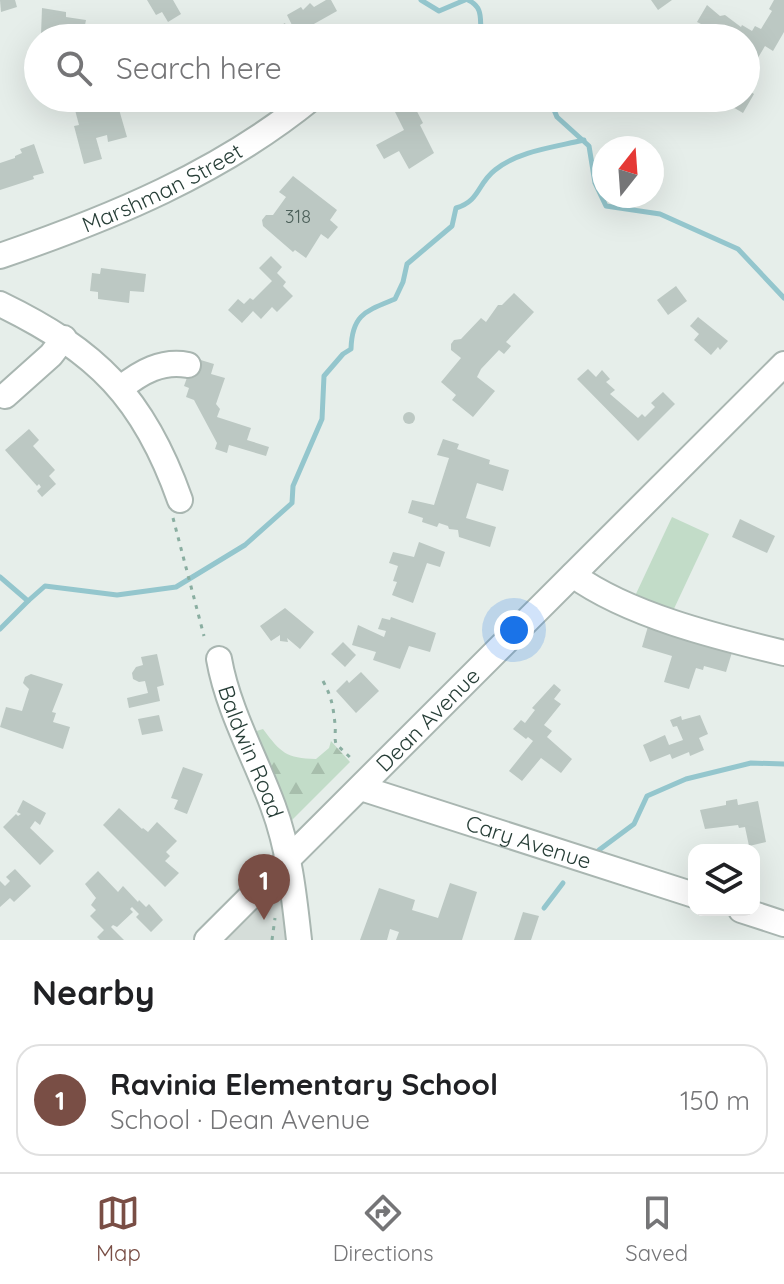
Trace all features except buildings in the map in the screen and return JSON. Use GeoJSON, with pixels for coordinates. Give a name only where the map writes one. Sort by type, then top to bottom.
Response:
{"type":"FeatureCollection","features":[{"type":"Feature","properties":{"kind":"street","name":"Marshman Street"},"geometry":{"type":"LineString","coordinates":[[0,256],[84,227],[178,185],[241,149],[293,112]]}},
{"type":"Feature","properties":{"kind":"street"},"geometry":{"type":"LineString","coordinates":[[0,304],[64,338],[121,388],[157,444],[161,479],[176,509]]}},
{"type":"Feature","properties":{"kind":"street"},"geometry":{"type":"LineString","coordinates":[[5,396],[51,355],[64,338]]}},
{"type":"Feature","properties":{"kind":"street"},"geometry":{"type":"LineString","coordinates":[[121,388],[136,376],[157,366],[175,363],[188,365]]}},
{"type":"Feature","properties":{"kind":"street","name":"Dean Avenue"},"geometry":{"type":"LineString","coordinates":[[207,940],[784,364]]}},
{"type":"Feature","properties":{"kind":"street"},"geometry":{"type":"LineString","coordinates":[[573,575],[614,600],[784,653]]}},
{"type":"Feature","properties":{"kind":"street","name":"Baldwin Road"},"geometry":{"type":"LineString","coordinates":[[219,659],[289,857],[299,940]]}},
{"type":"Feature","properties":{"kind":"street","name":"Cary Avenue"},"geometry":{"type":"LineString","coordinates":[[361,788],[688,893]]}},
{"type":"Feature","properties":{"kind":"street"},"geometry":{"type":"LineString","coordinates":[[759,916],[784,924]]}},
{"type":"Feature","properties":{"kind":"path"},"geometry":{"type":"LineString","coordinates":[[176,509],[204,636]]}},
{"type":"Feature","properties":{"kind":"path"},"geometry":{"type":"LineString","coordinates":[[323,681],[335,702],[332,717],[336,744],[354,761]]}},
{"type":"Feature","properties":{"kind":"path"},"geometry":{"type":"LineString","coordinates":[[272,940],[275,916]]}},
{"type":"Feature","properties":{"kind":"shaded area"},"geometry":{"type":"Polygon","coordinates":[[[279,888],[288,900],[291,940],[218,940],[263,896],[279,888]]]}},
{"type":"Feature","properties":{"kind":"green space"},"geometry":{"type":"Polygon","coordinates":[[[672,517],[709,534],[672,613],[635,596],[672,517]]]}},
{"type":"Feature","properties":{"kind":"green space"},"geometry":{"type":"Polygon","coordinates":[[[263,729],[285,753],[316,759],[329,748],[331,741],[350,762],[289,823],[253,732],[263,729]]]}},
{"type":"Feature","properties":{"kind":"waterway"},"geometry":{"type":"LineString","coordinates":[[421,0],[439,11],[465,0]]}},
{"type":"Feature","properties":{"kind":"waterway"},"geometry":{"type":"LineString","coordinates":[[468,0],[478,8],[481,24]]}},
{"type":"Feature","properties":{"kind":"waterway"},"geometry":{"type":"LineString","coordinates":[[555,112],[589,146],[595,183],[606,206],[660,214],[738,249],[784,298]]}},
{"type":"Feature","properties":{"kind":"waterway"},"geometry":{"type":"LineString","coordinates":[[0,577],[28,601],[45,586],[117,595],[176,587],[245,545],[292,503],[293,486],[322,419],[324,376],[351,349],[354,328],[362,315],[395,299],[407,264],[452,226],[456,208],[470,201],[495,170],[526,154],[584,140]]}},
{"type":"Feature","properties":{"kind":"waterway"},"geometry":{"type":"LineString","coordinates":[[0,629],[28,601]]}},
{"type":"Feature","properties":{"kind":"waterway"},"geometry":{"type":"LineString","coordinates":[[599,850],[634,824],[647,796],[686,779],[751,763],[784,764]]}},
{"type":"Feature","properties":{"kind":"waterway"},"geometry":{"type":"LineString","coordinates":[[544,908],[563,883]]}},
{"type":"Feature","properties":{"kind":"place","name":"Ravinia Elementary School"},"geometry":{"type":"Point","coordinates":[264,920]}}]}
